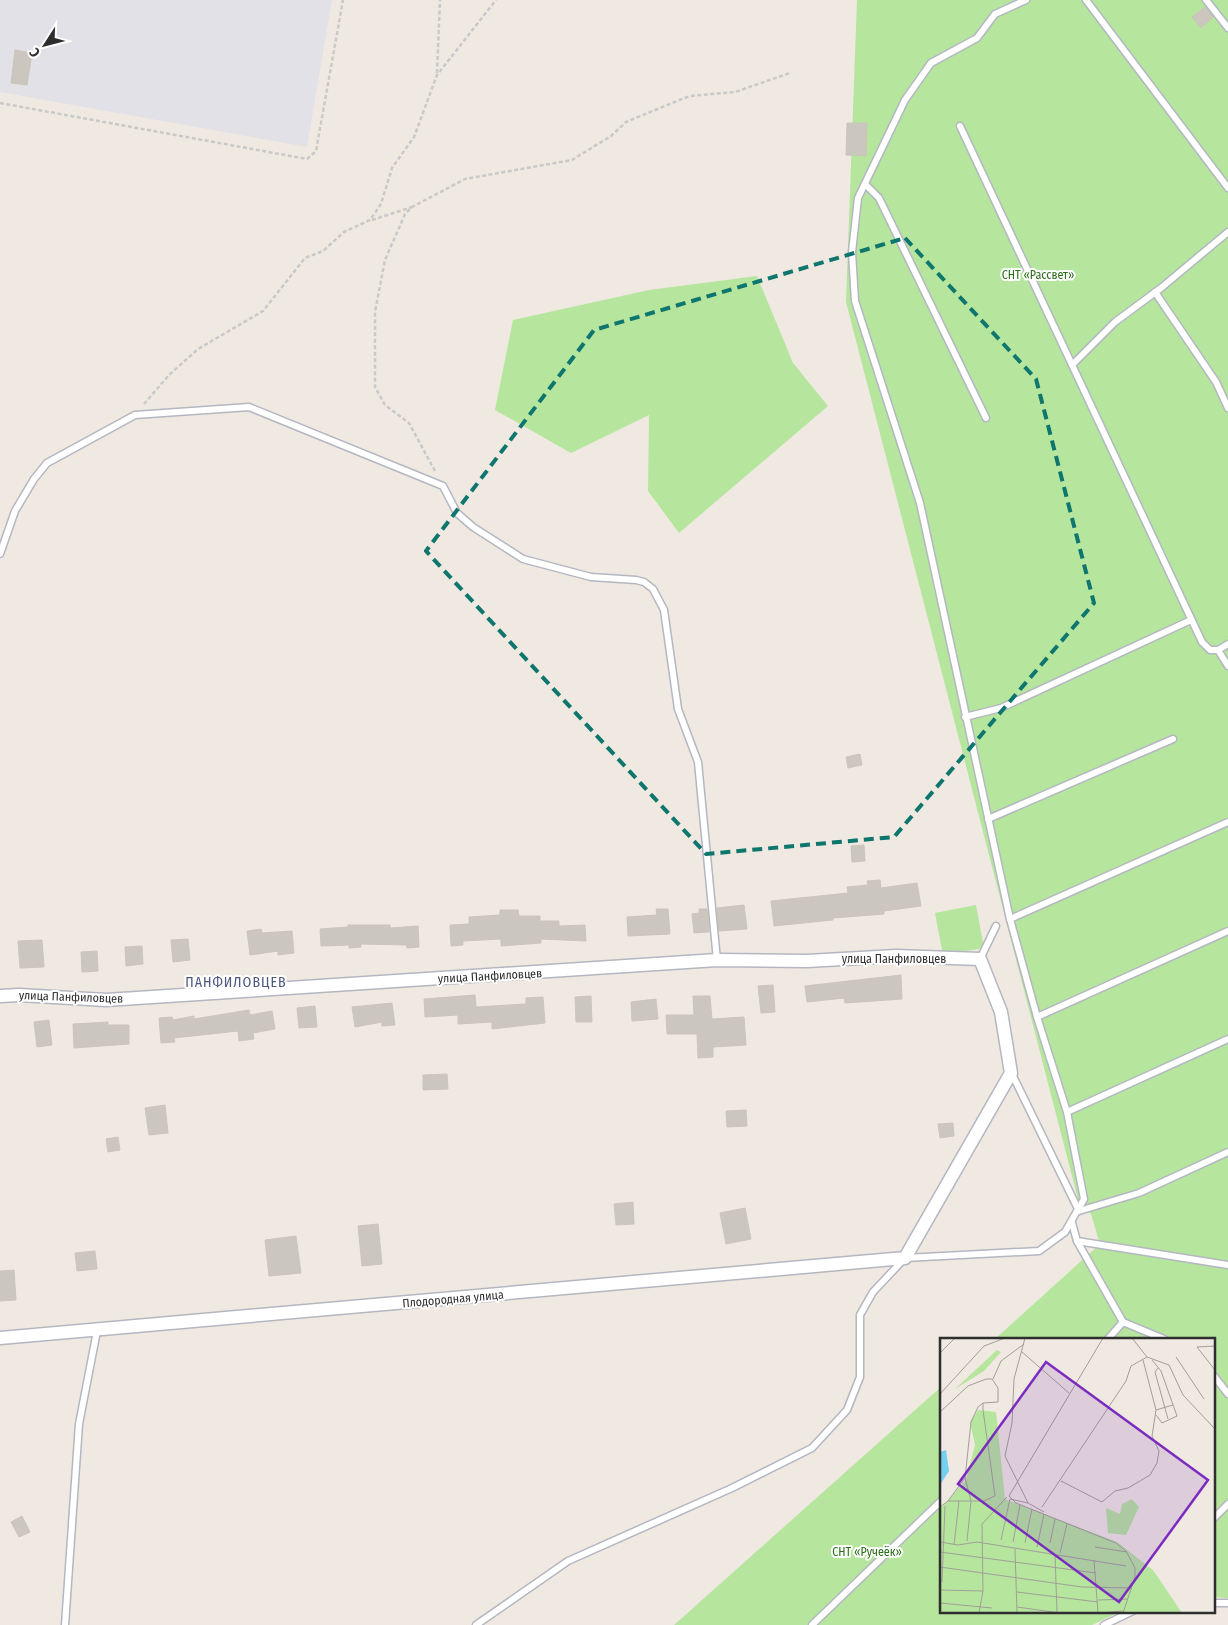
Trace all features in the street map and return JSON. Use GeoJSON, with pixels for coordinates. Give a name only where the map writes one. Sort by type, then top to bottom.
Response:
{"type":"FeatureCollection","features":[{"type":"Feature","properties":{"kind":"street","name":"улица Панфиловцев"},"geometry":{"type":"LineString","coordinates":[[0,996],[18,995],[106,1000],[716,960],[806,961],[896,956],[980,960]]}},
{"type":"Feature","properties":{"kind":"street"},"geometry":{"type":"LineString","coordinates":[[905,1258],[1011,1073],[1001,1012],[980,960]]}},
{"type":"Feature","properties":{"kind":"street","name":"Плодородная улица"},"geometry":{"type":"LineString","coordinates":[[0,1338],[97,1331],[905,1258]]}},
{"type":"Feature","properties":{"kind":"lane"},"geometry":{"type":"LineString","coordinates":[[476,1625],[568,1562],[732,1488],[812,1448],[847,1410],[860,1377],[860,1315],[874,1292],[905,1258],[1039,1251],[1065,1232],[1079,1211],[1084,1199],[1066,1112],[1010,919],[920,503],[854,302],[852,252],[858,198],[906,100],[931,63],[977,38],[995,14],[1026,0]]}},
{"type":"Feature","properties":{"kind":"lane"},"geometry":{"type":"LineString","coordinates":[[1086,0],[1228,188]]}},
{"type":"Feature","properties":{"kind":"lane"},"geometry":{"type":"LineString","coordinates":[[1206,0],[1228,28]]}},
{"type":"Feature","properties":{"kind":"lane"},"geometry":{"type":"LineString","coordinates":[[960,126],[1202,642],[1210,650],[1218,650],[1228,644]]}},
{"type":"Feature","properties":{"kind":"lane"},"geometry":{"type":"LineString","coordinates":[[865,184],[879,198],[986,418]]}},
{"type":"Feature","properties":{"kind":"lane"},"geometry":{"type":"LineString","coordinates":[[1072,365],[1114,322],[1155,292],[1228,232]]}},
{"type":"Feature","properties":{"kind":"lane"},"geometry":{"type":"LineString","coordinates":[[1155,292],[1216,382],[1228,408]]}},
{"type":"Feature","properties":{"kind":"lane"},"geometry":{"type":"LineString","coordinates":[[0,554],[15,511],[34,479],[47,463],[135,415],[249,406],[443,486],[457,513],[472,528],[523,559],[591,577],[644,582],[652,589],[664,610],[678,709],[698,762],[716,960]]}},
{"type":"Feature","properties":{"kind":"lane"},"geometry":{"type":"LineString","coordinates":[[965,717],[1001,708],[1191,620]]}},
{"type":"Feature","properties":{"kind":"lane"},"geometry":{"type":"LineString","coordinates":[[1218,650],[1228,666]]}},
{"type":"Feature","properties":{"kind":"lane"},"geometry":{"type":"LineString","coordinates":[[988,820],[1173,739]]}},
{"type":"Feature","properties":{"kind":"lane"},"geometry":{"type":"LineString","coordinates":[[1010,919],[1228,822]]}},
{"type":"Feature","properties":{"kind":"lane"},"geometry":{"type":"LineString","coordinates":[[980,960],[996,926]]}},
{"type":"Feature","properties":{"kind":"lane"},"geometry":{"type":"LineString","coordinates":[[1037,1017],[1228,931]]}},
{"type":"Feature","properties":{"kind":"lane"},"geometry":{"type":"LineString","coordinates":[[1066,1112],[1228,1040]]}},
{"type":"Feature","properties":{"kind":"lane"},"geometry":{"type":"LineString","coordinates":[[1011,1073],[1079,1211]]}},
{"type":"Feature","properties":{"kind":"lane"},"geometry":{"type":"LineString","coordinates":[[1079,1211],[1139,1193],[1228,1152]]}},
{"type":"Feature","properties":{"kind":"lane"},"geometry":{"type":"LineString","coordinates":[[1072,1223],[1077,1241],[1123,1322],[1162,1338]]}},
{"type":"Feature","properties":{"kind":"lane"},"geometry":{"type":"LineString","coordinates":[[1077,1241],[1228,1265]]}},
{"type":"Feature","properties":{"kind":"lane"},"geometry":{"type":"LineString","coordinates":[[1109,1338],[1123,1322]]}},
{"type":"Feature","properties":{"kind":"lane"},"geometry":{"type":"LineString","coordinates":[[65,1625],[79,1424],[97,1331]]}},
{"type":"Feature","properties":{"kind":"lane"},"geometry":{"type":"LineString","coordinates":[[1216,1379],[1228,1394]]}},
{"type":"Feature","properties":{"kind":"lane"},"geometry":{"type":"LineString","coordinates":[[812,1625],[940,1502]]}},
{"type":"Feature","properties":{"kind":"lane"},"geometry":{"type":"LineString","coordinates":[[1216,1516],[1228,1504]]}},
{"type":"Feature","properties":{"kind":"lane"},"geometry":{"type":"LineString","coordinates":[[1104,1625],[1132,1612]]}},
{"type":"Feature","properties":{"kind":"path"},"geometry":{"type":"LineString","coordinates":[[0,103],[307,159],[316,151],[343,0]]}},
{"type":"Feature","properties":{"kind":"path"},"geometry":{"type":"LineString","coordinates":[[437,75],[440,0]]}},
{"type":"Feature","properties":{"kind":"path"},"geometry":{"type":"LineString","coordinates":[[370,220],[381,204],[392,168],[414,137],[437,75],[496,0]]}},
{"type":"Feature","properties":{"kind":"path"},"geometry":{"type":"LineString","coordinates":[[135,415],[168,375],[198,349],[263,311],[305,258],[323,251],[344,232],[370,220],[412,207],[465,178],[572,160],[611,136],[626,122],[682,99],[735,92],[790,73]]}},
{"type":"Feature","properties":{"kind":"path"},"geometry":{"type":"LineString","coordinates":[[412,207],[405,214],[385,260],[374,332],[375,387],[386,405],[402,416],[415,431],[443,486]]}},
{"type":"Feature","properties":{"kind":"highlighted area"},"geometry":{"type":"Polygon","coordinates":[[[905,238],[1036,379],[1094,603],[894,837],[706,854],[426,551],[594,330],[905,238]]]}},
{"type":"Feature","properties":{"kind":"shaded area"},"geometry":{"type":"Polygon","coordinates":[[[0,0],[332,0],[307,147],[0,92],[0,0]]]}},
{"type":"Feature","properties":{"kind":"green space","name":"СНТ «Рассвет»"},"geometry":{"type":"Polygon","coordinates":[[[857,0],[1228,0],[1228,1598],[1216,1597],[1216,1338],[996,1338],[1100,1244],[1091,1214],[1079,1203],[846,302],[857,0]]]}},
{"type":"Feature","properties":{"kind":"green space"},"geometry":{"type":"Polygon","coordinates":[[[757,276],[793,363],[828,406],[679,533],[648,491],[649,415],[571,453],[495,410],[513,320],[649,290],[757,276]]]}},
{"type":"Feature","properties":{"kind":"green space"},"geometry":{"type":"Polygon","coordinates":[[[976,905],[984,948],[943,955],[935,913],[976,905]]]}},
{"type":"Feature","properties":{"kind":"green space","name":"СНТ «Ручеёк»"},"geometry":{"type":"Polygon","coordinates":[[[940,1388],[940,1612],[1119,1612],[1092,1625],[674,1625],[940,1388]]]}},
{"type":"Feature","properties":{"kind":"building"},"geometry":{"type":"Polygon","coordinates":[[[1205,7],[1213,17],[1201,28],[1192,17],[1205,7]]]}},
{"type":"Feature","properties":{"kind":"building"},"geometry":{"type":"Polygon","coordinates":[[[15,50],[32,53],[27,85],[11,83],[15,50]]]}},
{"type":"Feature","properties":{"kind":"building"},"geometry":{"type":"Polygon","coordinates":[[[847,123],[867,123],[866,156],[846,155],[847,123]]]}},
{"type":"Feature","properties":{"kind":"building"},"geometry":{"type":"Polygon","coordinates":[[[860,754],[862,765],[848,768],[846,757],[860,754]]]}},
{"type":"Feature","properties":{"kind":"building"},"geometry":{"type":"Polygon","coordinates":[[[864,845],[865,861],[852,862],[851,846],[864,845]]]}},
{"type":"Feature","properties":{"kind":"building"},"geometry":{"type":"Polygon","coordinates":[[[880,880],[881,888],[917,883],[921,906],[884,911],[884,914],[833,918],[833,920],[774,926],[771,901],[848,893],[847,887],[868,885],[867,881],[880,880]]]}},
{"type":"Feature","properties":{"kind":"building"},"geometry":{"type":"Polygon","coordinates":[[[744,905],[747,929],[719,931],[717,908],[744,905]]]}},
{"type":"Feature","properties":{"kind":"building"},"geometry":{"type":"Polygon","coordinates":[[[656,909],[668,909],[670,934],[628,936],[627,917],[657,915],[656,909]]]}},
{"type":"Feature","properties":{"kind":"building"},"geometry":{"type":"Polygon","coordinates":[[[699,909],[707,909],[709,932],[694,933],[692,914],[699,913],[699,909]]]}},
{"type":"Feature","properties":{"kind":"building"},"geometry":{"type":"Polygon","coordinates":[[[500,910],[518,910],[519,916],[540,916],[540,921],[559,921],[559,926],[585,925],[586,941],[541,939],[541,943],[501,946],[501,939],[463,941],[463,945],[451,946],[450,925],[469,924],[469,917],[500,915],[500,910]]]}},
{"type":"Feature","properties":{"kind":"building"},"geometry":{"type":"Polygon","coordinates":[[[348,925],[390,925],[390,928],[418,926],[419,947],[407,948],[406,945],[361,944],[361,947],[349,948],[349,945],[321,946],[320,929],[348,927],[348,925]]]}},
{"type":"Feature","properties":{"kind":"building"},"geometry":{"type":"Polygon","coordinates":[[[261,929],[262,933],[292,931],[294,953],[278,955],[278,951],[250,955],[247,931],[261,929]]]}},
{"type":"Feature","properties":{"kind":"building"},"geometry":{"type":"Polygon","coordinates":[[[188,939],[190,960],[173,962],[171,940],[188,939]]]}},
{"type":"Feature","properties":{"kind":"building"},"geometry":{"type":"Polygon","coordinates":[[[42,940],[44,967],[20,968],[18,941],[42,940]]]}},
{"type":"Feature","properties":{"kind":"building"},"geometry":{"type":"Polygon","coordinates":[[[142,946],[143,964],[126,966],[125,947],[142,946]]]}},
{"type":"Feature","properties":{"kind":"building"},"geometry":{"type":"Polygon","coordinates":[[[97,951],[98,971],[82,972],[81,952],[97,951]]]}},
{"type":"Feature","properties":{"kind":"building"},"geometry":{"type":"Polygon","coordinates":[[[901,975],[902,999],[845,1003],[844,998],[807,1002],[805,986],[901,975]]]}},
{"type":"Feature","properties":{"kind":"building"},"geometry":{"type":"Polygon","coordinates":[[[773,985],[775,1012],[761,1013],[758,986],[773,985]]]}},
{"type":"Feature","properties":{"kind":"building"},"geometry":{"type":"Polygon","coordinates":[[[475,995],[476,1007],[526,1004],[526,998],[543,997],[545,1023],[492,1029],[492,1022],[458,1024],[458,1015],[425,1017],[424,999],[475,995]]]}},
{"type":"Feature","properties":{"kind":"building"},"geometry":{"type":"Polygon","coordinates":[[[591,996],[592,1022],[576,1022],[575,997],[591,996]]]}},
{"type":"Feature","properties":{"kind":"building"},"geometry":{"type":"Polygon","coordinates":[[[693,996],[710,996],[712,1019],[744,1017],[746,1045],[713,1047],[713,1057],[698,1058],[697,1034],[667,1034],[666,1015],[694,1015],[693,996]]]}},
{"type":"Feature","properties":{"kind":"building"},"geometry":{"type":"Polygon","coordinates":[[[656,999],[658,1019],[632,1021],[631,1002],[656,999]]]}},
{"type":"Feature","properties":{"kind":"building"},"geometry":{"type":"Polygon","coordinates":[[[392,1003],[395,1025],[382,1026],[382,1022],[355,1027],[352,1007],[392,1003]]]}},
{"type":"Feature","properties":{"kind":"building"},"geometry":{"type":"Polygon","coordinates":[[[315,1006],[317,1027],[299,1028],[297,1008],[315,1006]]]}},
{"type":"Feature","properties":{"kind":"building"},"geometry":{"type":"Polygon","coordinates":[[[249,1010],[250,1015],[272,1011],[275,1029],[253,1033],[254,1039],[239,1041],[238,1031],[174,1038],[175,1042],[161,1043],[159,1018],[172,1017],[173,1020],[194,1016],[194,1019],[249,1010]]]}},
{"type":"Feature","properties":{"kind":"building"},"geometry":{"type":"Polygon","coordinates":[[[49,1020],[52,1045],[37,1047],[34,1022],[49,1020]]]}},
{"type":"Feature","properties":{"kind":"building"},"geometry":{"type":"Polygon","coordinates":[[[108,1022],[108,1025],[129,1025],[129,1044],[74,1048],[73,1024],[108,1022]]]}},
{"type":"Feature","properties":{"kind":"building"},"geometry":{"type":"Polygon","coordinates":[[[447,1074],[448,1089],[423,1090],[423,1075],[447,1074]]]}},
{"type":"Feature","properties":{"kind":"building"},"geometry":{"type":"Polygon","coordinates":[[[165,1105],[168,1133],[149,1135],[145,1108],[165,1105]]]}},
{"type":"Feature","properties":{"kind":"building"},"geometry":{"type":"Polygon","coordinates":[[[746,1110],[747,1126],[727,1127],[726,1111],[746,1110]]]}},
{"type":"Feature","properties":{"kind":"building"},"geometry":{"type":"Polygon","coordinates":[[[953,1123],[954,1136],[940,1138],[938,1124],[953,1123]]]}},
{"type":"Feature","properties":{"kind":"building"},"geometry":{"type":"Polygon","coordinates":[[[118,1137],[120,1150],[108,1152],[106,1139],[118,1137]]]}},
{"type":"Feature","properties":{"kind":"building"},"geometry":{"type":"Polygon","coordinates":[[[633,1202],[634,1224],[616,1225],[614,1204],[633,1202]]]}},
{"type":"Feature","properties":{"kind":"building"},"geometry":{"type":"Polygon","coordinates":[[[745,1208],[751,1239],[726,1244],[720,1213],[745,1208]]]}},
{"type":"Feature","properties":{"kind":"building"},"geometry":{"type":"Polygon","coordinates":[[[378,1224],[382,1264],[362,1266],[358,1226],[378,1224]]]}},
{"type":"Feature","properties":{"kind":"building"},"geometry":{"type":"Polygon","coordinates":[[[296,1236],[301,1273],[269,1276],[265,1240],[296,1236]]]}},
{"type":"Feature","properties":{"kind":"building"},"geometry":{"type":"Polygon","coordinates":[[[95,1251],[97,1269],[77,1271],[75,1253],[95,1251]]]}},
{"type":"Feature","properties":{"kind":"building"},"geometry":{"type":"Polygon","coordinates":[[[14,1270],[16,1300],[0,1301],[0,1271],[14,1270]]]}},
{"type":"Feature","properties":{"kind":"building"},"geometry":{"type":"Polygon","coordinates":[[[22,1516],[30,1532],[19,1537],[11,1522],[22,1516]]]}},
{"type":"Feature","properties":{"kind":"district","name":"ПАНФИЛОВЦЕВ"},"geometry":{"type":"Point","coordinates":[236,982]}}]}
